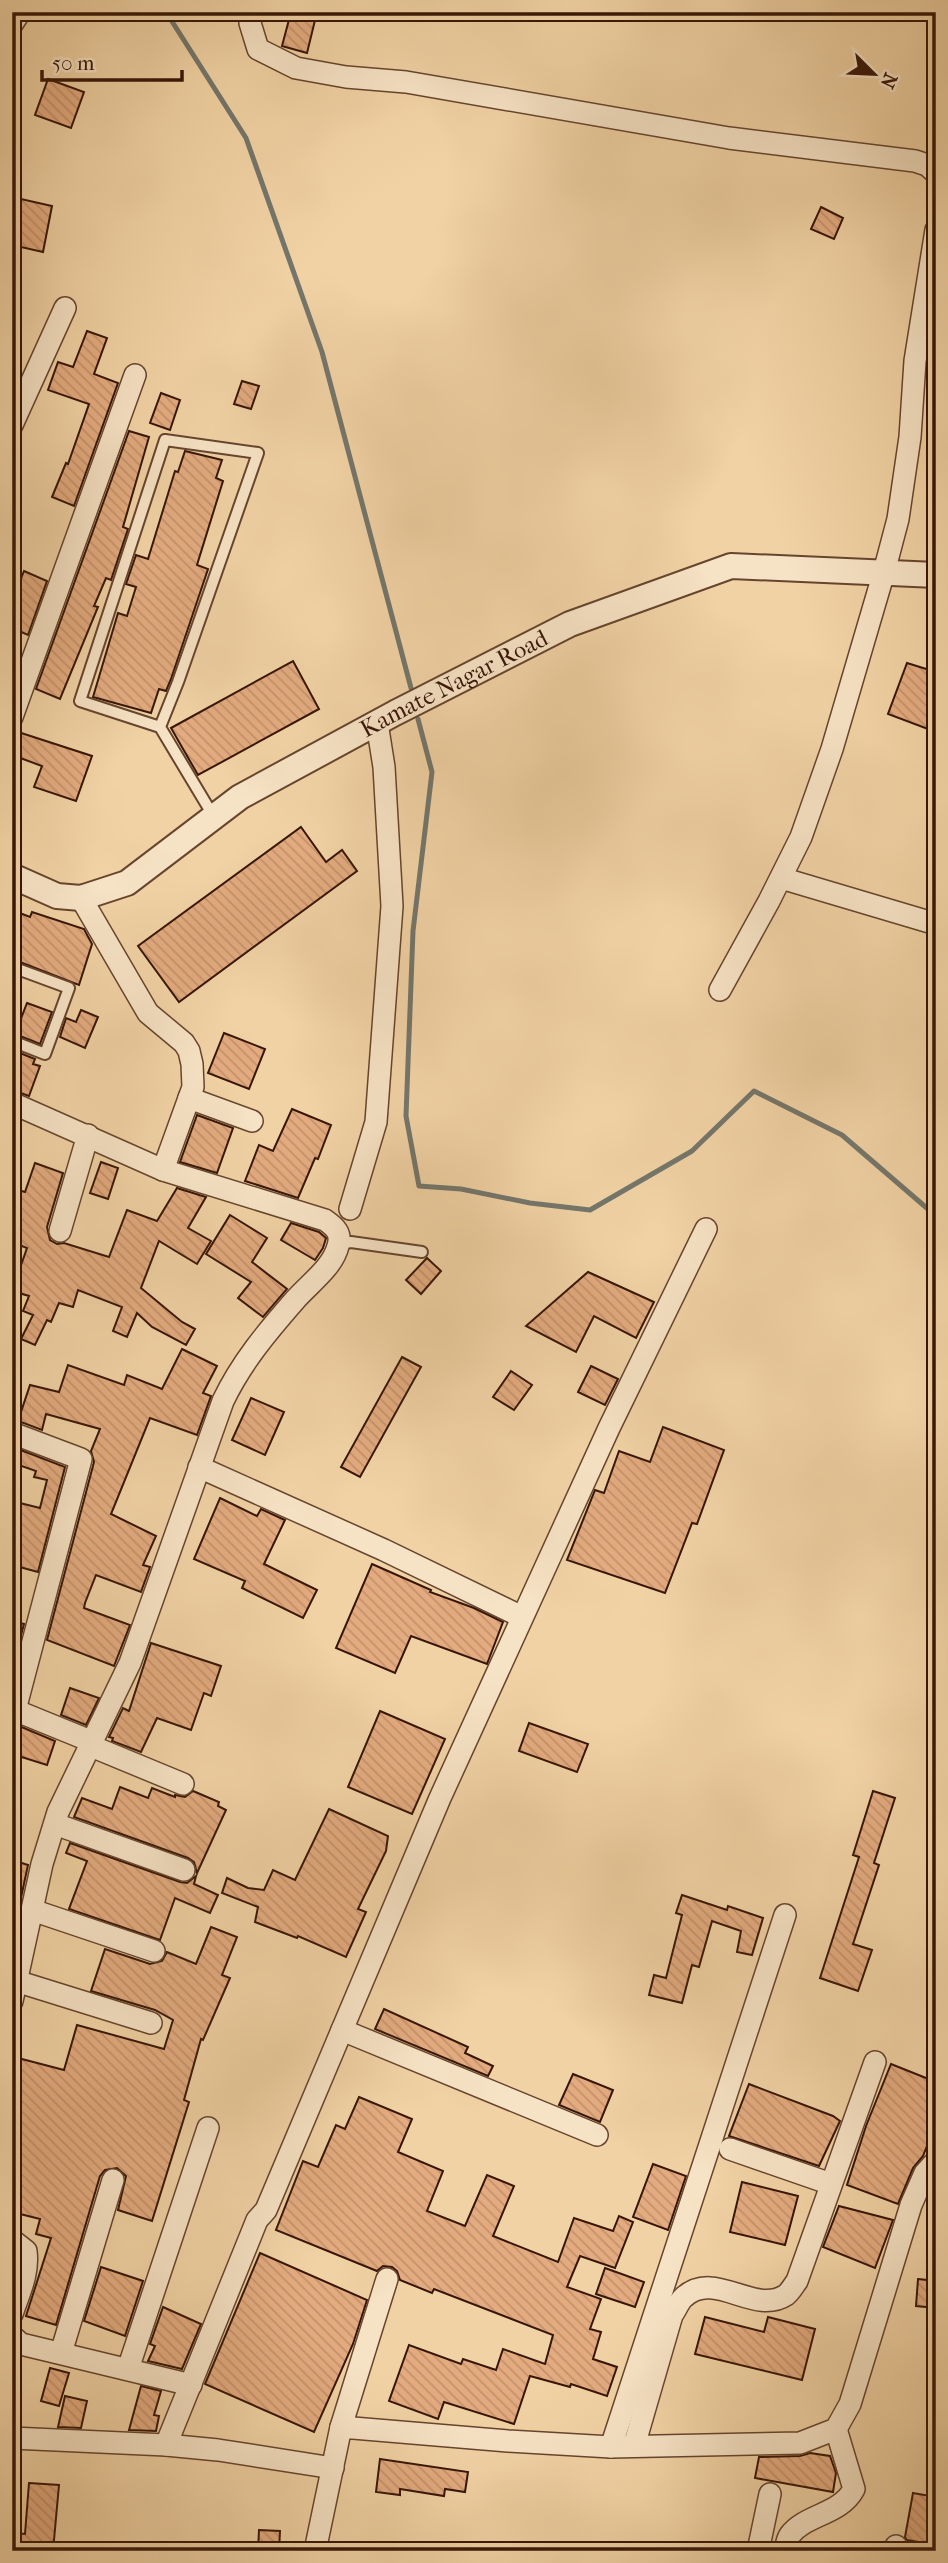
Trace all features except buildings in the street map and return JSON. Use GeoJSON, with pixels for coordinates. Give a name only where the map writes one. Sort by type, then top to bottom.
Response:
{"type":"FeatureCollection","features":[{"type":"Feature","properties":{"kind":"street"},"geometry":{"type":"LineString","coordinates":[[12,24],[20,12]]}},
{"type":"Feature","properties":{"kind":"street"},"geometry":{"type":"LineString","coordinates":[[252,12],[250,23],[258,49],[296,68],[346,77],[406,82],[729,138],[915,161],[928,166],[936,173]]}},
{"type":"Feature","properties":{"kind":"street"},"geometry":{"type":"LineString","coordinates":[[720,990],[802,837],[832,749],[884,572],[898,519],[910,437],[915,361],[936,230]]}},
{"type":"Feature","properties":{"kind":"street"},"geometry":{"type":"LineString","coordinates":[[12,425],[65,308]]}},
{"type":"Feature","properties":{"kind":"street"},"geometry":{"type":"LineString","coordinates":[[12,717],[135,375]]}},
{"type":"Feature","properties":{"kind":"street","name":"Kamate Nagar Road"},"geometry":{"type":"LineString","coordinates":[[12,876],[57,896],[81,898],[127,883],[240,797],[377,723],[570,624],[731,566],[936,575]]}},
{"type":"Feature","properties":{"kind":"street"},"geometry":{"type":"LineString","coordinates":[[350,1209],[376,1122],[392,906],[384,767],[377,723]]}},
{"type":"Feature","properties":{"kind":"street"},"geometry":{"type":"LineString","coordinates":[[781,878],[936,924]]}},
{"type":"Feature","properties":{"kind":"street"},"geometry":{"type":"LineString","coordinates":[[81,898],[148,1013],[189,1051],[194,1076],[189,1098],[163,1170]]}},
{"type":"Feature","properties":{"kind":"street"},"geometry":{"type":"LineString","coordinates":[[189,1098],[252,1121]]}},
{"type":"Feature","properties":{"kind":"street"},"geometry":{"type":"LineString","coordinates":[[12,1103],[163,1170],[325,1220],[334,1226],[340,1235],[330,1263],[281,1316],[235,1375],[223,1401],[130,1663],[55,1824],[32,1909],[18,1946],[14,1991],[151,2023]]}},
{"type":"Feature","properties":{"kind":"street"},"geometry":{"type":"LineString","coordinates":[[60,1231],[88,1135]]}},
{"type":"Feature","properties":{"kind":"street"},"geometry":{"type":"LineString","coordinates":[[166,2445],[257,2220],[266,2210],[440,1798],[609,1428],[706,1229]]}},
{"type":"Feature","properties":{"kind":"street"},"geometry":{"type":"LineString","coordinates":[[12,1433],[81,1459],[14,1709],[183,1784]]}},
{"type":"Feature","properties":{"kind":"street"},"geometry":{"type":"LineString","coordinates":[[199,1467],[384,1550],[522,1617]]}},
{"type":"Feature","properties":{"kind":"street"},"geometry":{"type":"LineString","coordinates":[[55,1824],[184,1870]]}},
{"type":"Feature","properties":{"kind":"street"},"geometry":{"type":"LineString","coordinates":[[32,1909],[155,1951]]}},
{"type":"Feature","properties":{"kind":"street"},"geometry":{"type":"LineString","coordinates":[[611,2447],[785,1915]]}},
{"type":"Feature","properties":{"kind":"street"},"geometry":{"type":"LineString","coordinates":[[342,2030],[597,2135]]}},
{"type":"Feature","properties":{"kind":"street"},"geometry":{"type":"LineString","coordinates":[[634,2446],[672,2315],[683,2297],[697,2290],[713,2287],[767,2301],[786,2295],[797,2281],[875,2062]]}},
{"type":"Feature","properties":{"kind":"street"},"geometry":{"type":"LineString","coordinates":[[128,2369],[208,2127]]}},
{"type":"Feature","properties":{"kind":"street"},"geometry":{"type":"LineString","coordinates":[[730,2149],[831,2184]]}},
{"type":"Feature","properties":{"kind":"street"},"geometry":{"type":"LineString","coordinates":[[341,2427],[611,2447],[800,2443],[836,2429],[850,2404],[911,2204],[925,2173],[936,2161]]}},
{"type":"Feature","properties":{"kind":"street"},"geometry":{"type":"LineString","coordinates":[[61,2353],[113,2180]]}},
{"type":"Feature","properties":{"kind":"street"},"geometry":{"type":"LineString","coordinates":[[12,2240],[26,2251],[27,2261],[24,2280],[12,2314]]}},
{"type":"Feature","properties":{"kind":"street"},"geometry":{"type":"LineString","coordinates":[[316,2551],[341,2427],[387,2279]]}},
{"type":"Feature","properties":{"kind":"street"},"geometry":{"type":"LineString","coordinates":[[12,2336],[21,2344],[191,2385]]}},
{"type":"Feature","properties":{"kind":"street"},"geometry":{"type":"LineString","coordinates":[[785,2551],[789,2536],[799,2527],[848,2500],[854,2489],[836,2429]]}},
{"type":"Feature","properties":{"kind":"street"},"geometry":{"type":"LineString","coordinates":[[12,2438],[166,2445],[218,2450],[333,2468]]}},
{"type":"Feature","properties":{"kind":"street"},"geometry":{"type":"LineString","coordinates":[[758,2551],[770,2494]]}},
{"type":"Feature","properties":{"kind":"lane"},"geometry":{"type":"LineString","coordinates":[[160,727],[258,453],[165,440],[80,701],[160,727],[214,817]]}},
{"type":"Feature","properties":{"kind":"lane"},"geometry":{"type":"LineString","coordinates":[[12,967],[69,988],[44,1054],[12,1041]]}},
{"type":"Feature","properties":{"kind":"lane"},"geometry":{"type":"LineString","coordinates":[[339,1244],[351,1242],[422,1252]]}},
{"type":"Feature","properties":{"kind":"waterway"},"geometry":{"type":"LineString","coordinates":[[166,12],[246,138],[322,352],[411,688]]}},
{"type":"Feature","properties":{"kind":"waterway"},"geometry":{"type":"LineString","coordinates":[[418,719],[432,772],[413,931],[406,1116],[419,1186],[461,1189],[530,1203],[590,1210],[692,1151],[754,1091],[842,1135],[936,1216]]}}]}
